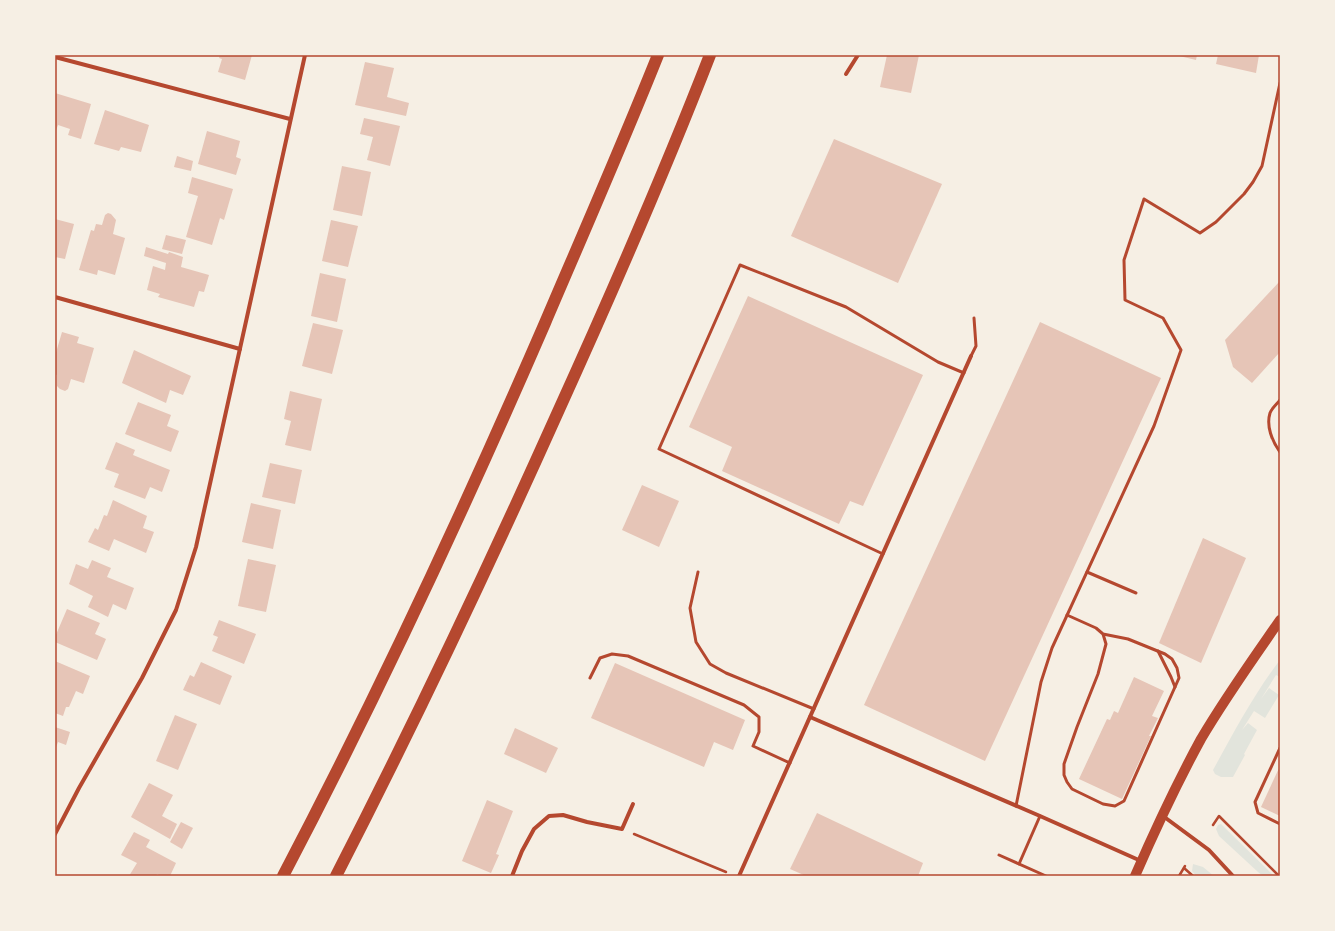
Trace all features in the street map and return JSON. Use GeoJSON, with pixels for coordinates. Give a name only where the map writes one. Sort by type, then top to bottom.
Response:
{"type":"FeatureCollection","features":[{"type":"Feature","properties":{"kind":"highway"},"geometry":{"type":"LineString","coordinates":[[283,876],[401,642],[467,498],[503,419],[585,229],[658,55]]}},
{"type":"Feature","properties":{"kind":"highway"},"geometry":{"type":"LineString","coordinates":[[336,876],[394,763],[505,530],[602,314],[710,55]]}},
{"type":"Feature","properties":{"kind":"main road"},"geometry":{"type":"LineString","coordinates":[[1135,876],[1162,816],[1202,739],[1238,680],[1280,620]]}},
{"type":"Feature","properties":{"kind":"street"},"geometry":{"type":"LineString","coordinates":[[55,834],[56,828],[142,678],[176,610],[196,547],[305,55]]}},
{"type":"Feature","properties":{"kind":"street"},"geometry":{"type":"LineString","coordinates":[[846,74],[858,55]]}},
{"type":"Feature","properties":{"kind":"street"},"geometry":{"type":"LineString","coordinates":[[55,57],[290,119]]}},
{"type":"Feature","properties":{"kind":"street"},"geometry":{"type":"LineString","coordinates":[[55,297],[240,349]]}},
{"type":"Feature","properties":{"kind":"street"},"geometry":{"type":"LineString","coordinates":[[739,876],[971,356]]}},
{"type":"Feature","properties":{"kind":"street"},"geometry":{"type":"LineString","coordinates":[[810,717],[1040,816],[1141,862]]}},
{"type":"Feature","properties":{"kind":"street"},"geometry":{"type":"LineString","coordinates":[[512,876],[522,851],[534,829],[548,816],[563,815],[587,822],[622,829],[633,804]]}},
{"type":"Feature","properties":{"kind":"street"},"geometry":{"type":"LineString","coordinates":[[1162,816],[1209,850],[1233,876]]}},
{"type":"Feature","properties":{"kind":"lane"},"geometry":{"type":"LineString","coordinates":[[1016,806],[1041,682],[1052,648],[1154,426],[1181,350],[1163,318],[1125,300],[1124,260],[1144,199],[1200,233],[1216,222],[1244,194],[1262,166],[1280,83]]}},
{"type":"Feature","properties":{"kind":"lane"},"geometry":{"type":"LineString","coordinates":[[883,554],[659,449],[740,265],[846,307],[938,362],[964,373]]}},
{"type":"Feature","properties":{"kind":"lane"},"geometry":{"type":"LineString","coordinates":[[971,356],[976,346],[974,318]]}},
{"type":"Feature","properties":{"kind":"lane"},"geometry":{"type":"LineString","coordinates":[[1280,400],[1270,412],[1269,429],[1276,447],[1280,452]]}},
{"type":"Feature","properties":{"kind":"lane"},"geometry":{"type":"LineString","coordinates":[[698,572],[690,608],[696,642],[710,664],[726,673],[814,709]]}},
{"type":"Feature","properties":{"kind":"lane"},"geometry":{"type":"LineString","coordinates":[[1087,572],[1136,593]]}},
{"type":"Feature","properties":{"kind":"lane"},"geometry":{"type":"LineString","coordinates":[[1067,615],[1096,628],[1103,634],[1128,639],[1165,654],[1172,659],[1178,668],[1179,678],[1124,801],[1115,806],[1103,804],[1072,789],[1066,782],[1064,775],[1064,764],[1098,674],[1106,644],[1103,634]]}},
{"type":"Feature","properties":{"kind":"lane"},"geometry":{"type":"LineString","coordinates":[[1158,651],[1171,677],[1174,687]]}},
{"type":"Feature","properties":{"kind":"lane"},"geometry":{"type":"LineString","coordinates":[[590,678],[600,658],[612,654],[628,656],[737,702],[744,705],[759,717],[759,732],[753,746],[790,763]]}},
{"type":"Feature","properties":{"kind":"lane"},"geometry":{"type":"LineString","coordinates":[[1280,748],[1255,802],[1258,813],[1280,824]]}},
{"type":"Feature","properties":{"kind":"lane"},"geometry":{"type":"LineString","coordinates":[[1019,864],[1040,816]]}},
{"type":"Feature","properties":{"kind":"lane"},"geometry":{"type":"LineString","coordinates":[[999,855],[1046,876]]}},
{"type":"Feature","properties":{"kind":"path"},"geometry":{"type":"LineString","coordinates":[[1213,826],[1219,816],[1279,876]]}},
{"type":"Feature","properties":{"kind":"path"},"geometry":{"type":"LineString","coordinates":[[622,829],[728,873]]}},
{"type":"Feature","properties":{"kind":"path"},"geometry":{"type":"LineString","coordinates":[[1179,876],[1185,867],[1193,876]]}},
{"type":"Feature","properties":{"kind":"shaded area"},"geometry":{"type":"Polygon","coordinates":[[[1280,660],[1280,677],[1276,675],[1261,699],[1269,688],[1279,695],[1265,718],[1254,711],[1242,730],[1248,723],[1257,730],[1233,777],[1221,777],[1215,774],[1213,770],[1237,727],[1280,660]]]}},
{"type":"Feature","properties":{"kind":"shaded area"},"geometry":{"type":"Polygon","coordinates":[[[1221,824],[1274,876],[1263,876],[1219,836],[1216,829],[1218,825],[1221,824]]]}},
{"type":"Feature","properties":{"kind":"shaded area"},"geometry":{"type":"Polygon","coordinates":[[[1193,864],[1203,867],[1214,876],[1196,876],[1192,871],[1193,864]]]}},
{"type":"Feature","properties":{"kind":"building"},"geometry":{"type":"Polygon","coordinates":[[[220,55],[252,55],[245,80],[218,72],[222,59],[219,58],[220,55]]]}},
{"type":"Feature","properties":{"kind":"building"},"geometry":{"type":"Polygon","coordinates":[[[887,55],[919,55],[911,93],[880,87],[887,55]]]}},
{"type":"Feature","properties":{"kind":"building"},"geometry":{"type":"Polygon","coordinates":[[[1175,55],[1197,55],[1196,60],[1175,55]]]}},
{"type":"Feature","properties":{"kind":"building"},"geometry":{"type":"Polygon","coordinates":[[[1218,55],[1259,55],[1256,73],[1216,64],[1218,55]]]}},
{"type":"Feature","properties":{"kind":"building"},"geometry":{"type":"Polygon","coordinates":[[[365,62],[394,68],[387,97],[409,103],[406,116],[355,105],[365,62]]]}},
{"type":"Feature","properties":{"kind":"building"},"geometry":{"type":"Polygon","coordinates":[[[55,93],[91,104],[81,139],[68,135],[70,129],[58,125],[55,133],[55,93]]]}},
{"type":"Feature","properties":{"kind":"building"},"geometry":{"type":"Polygon","coordinates":[[[105,110],[149,125],[141,152],[121,147],[119,151],[94,144],[105,110]]]}},
{"type":"Feature","properties":{"kind":"building"},"geometry":{"type":"Polygon","coordinates":[[[364,118],[400,126],[390,166],[367,160],[373,137],[360,134],[364,118]]]}},
{"type":"Feature","properties":{"kind":"building"},"geometry":{"type":"Polygon","coordinates":[[[207,131],[240,141],[236,157],[241,159],[236,175],[198,164],[207,131]]]}},
{"type":"Feature","properties":{"kind":"building"},"geometry":{"type":"Polygon","coordinates":[[[834,139],[942,184],[898,283],[791,236],[834,139]]]}},
{"type":"Feature","properties":{"kind":"building"},"geometry":{"type":"Polygon","coordinates":[[[177,156],[193,161],[191,171],[174,167],[177,156]]]}},
{"type":"Feature","properties":{"kind":"building"},"geometry":{"type":"Polygon","coordinates":[[[342,166],[371,172],[362,216],[333,210],[342,166]]]}},
{"type":"Feature","properties":{"kind":"building"},"geometry":{"type":"Polygon","coordinates":[[[192,177],[233,189],[224,220],[220,218],[212,245],[186,237],[198,196],[188,193],[192,177]]]}},
{"type":"Feature","properties":{"kind":"building"},"geometry":{"type":"Polygon","coordinates":[[[108,213],[111,214],[116,220],[113,234],[125,238],[115,275],[98,270],[97,275],[79,270],[91,230],[94,231],[96,224],[102,225],[105,215],[108,213]]]}},
{"type":"Feature","properties":{"kind":"building"},"geometry":{"type":"Polygon","coordinates":[[[55,219],[74,224],[65,259],[55,257],[55,219]]]}},
{"type":"Feature","properties":{"kind":"building"},"geometry":{"type":"Polygon","coordinates":[[[331,220],[358,226],[348,267],[322,261],[331,220]]]}},
{"type":"Feature","properties":{"kind":"building"},"geometry":{"type":"Polygon","coordinates":[[[166,235],[186,240],[182,254],[162,249],[166,235]]]}},
{"type":"Feature","properties":{"kind":"building"},"geometry":{"type":"Polygon","coordinates":[[[146,247],[183,257],[181,267],[209,275],[204,292],[199,291],[194,307],[158,297],[160,294],[147,290],[153,266],[165,270],[166,263],[144,256],[146,247]]]}},
{"type":"Feature","properties":{"kind":"building"},"geometry":{"type":"Polygon","coordinates":[[[320,273],[346,279],[337,322],[311,316],[320,273]]]}},
{"type":"Feature","properties":{"kind":"building"},"geometry":{"type":"Polygon","coordinates":[[[1280,281],[1280,352],[1252,383],[1233,367],[1225,340],[1280,281]]]}},
{"type":"Feature","properties":{"kind":"building"},"geometry":{"type":"Polygon","coordinates":[[[748,296],[923,375],[863,506],[850,501],[839,524],[722,471],[732,447],[689,427],[748,296]]]}},
{"type":"Feature","properties":{"kind":"building"},"geometry":{"type":"Polygon","coordinates":[[[1040,322],[1161,378],[985,761],[864,705],[1040,322]]]}},
{"type":"Feature","properties":{"kind":"building"},"geometry":{"type":"Polygon","coordinates":[[[313,323],[343,330],[332,374],[302,366],[313,323]]]}},
{"type":"Feature","properties":{"kind":"building"},"geometry":{"type":"Polygon","coordinates":[[[62,332],[79,337],[77,343],[94,348],[84,383],[71,379],[68,389],[65,391],[57,386],[57,375],[55,374],[55,356],[62,332]]]}},
{"type":"Feature","properties":{"kind":"building"},"geometry":{"type":"Polygon","coordinates":[[[134,350],[191,376],[183,395],[170,390],[166,403],[122,383],[134,350]]]}},
{"type":"Feature","properties":{"kind":"building"},"geometry":{"type":"Polygon","coordinates":[[[290,391],[322,399],[311,451],[285,445],[291,421],[284,419],[290,391]]]}},
{"type":"Feature","properties":{"kind":"building"},"geometry":{"type":"Polygon","coordinates":[[[138,402],[171,415],[167,426],[179,431],[171,452],[125,434],[138,402]]]}},
{"type":"Feature","properties":{"kind":"building"},"geometry":{"type":"Polygon","coordinates":[[[116,442],[135,450],[133,455],[170,470],[162,492],[150,487],[145,499],[114,487],[119,474],[105,469],[116,442]]]}},
{"type":"Feature","properties":{"kind":"building"},"geometry":{"type":"Polygon","coordinates":[[[270,463],[302,470],[295,504],[262,497],[270,463]]]}},
{"type":"Feature","properties":{"kind":"building"},"geometry":{"type":"Polygon","coordinates":[[[642,485],[679,501],[659,547],[622,530],[642,485]]]}},
{"type":"Feature","properties":{"kind":"building"},"geometry":{"type":"Polygon","coordinates":[[[113,500],[147,516],[143,528],[154,532],[146,553],[114,539],[109,551],[88,542],[95,528],[98,530],[104,515],[107,516],[113,500]]]}},
{"type":"Feature","properties":{"kind":"building"},"geometry":{"type":"Polygon","coordinates":[[[251,503],[281,510],[273,549],[242,542],[251,503]]]}},
{"type":"Feature","properties":{"kind":"building"},"geometry":{"type":"Polygon","coordinates":[[[1203,538],[1246,558],[1201,663],[1159,643],[1203,538]]]}},
{"type":"Feature","properties":{"kind":"building"},"geometry":{"type":"Polygon","coordinates":[[[248,559],[276,565],[266,612],[238,606],[248,559]]]}},
{"type":"Feature","properties":{"kind":"building"},"geometry":{"type":"Polygon","coordinates":[[[92,560],[111,568],[107,577],[134,588],[126,610],[113,604],[108,617],[88,607],[93,596],[69,584],[76,564],[88,569],[92,560]]]}},
{"type":"Feature","properties":{"kind":"building"},"geometry":{"type":"Polygon","coordinates":[[[67,609],[100,623],[95,634],[106,639],[97,660],[55,642],[55,637],[67,609]]]}},
{"type":"Feature","properties":{"kind":"building"},"geometry":{"type":"Polygon","coordinates":[[[219,620],[256,634],[244,664],[212,651],[218,637],[213,635],[219,620]]]}},
{"type":"Feature","properties":{"kind":"building"},"geometry":{"type":"Polygon","coordinates":[[[55,661],[90,676],[83,694],[76,691],[69,707],[66,707],[63,716],[55,713],[55,661]]]}},
{"type":"Feature","properties":{"kind":"building"},"geometry":{"type":"Polygon","coordinates":[[[201,662],[232,676],[220,705],[183,690],[190,675],[194,677],[201,662]]]}},
{"type":"Feature","properties":{"kind":"building"},"geometry":{"type":"Polygon","coordinates":[[[615,663],[745,720],[733,750],[714,742],[704,767],[591,718],[615,663]]]}},
{"type":"Feature","properties":{"kind":"building"},"geometry":{"type":"Polygon","coordinates":[[[1134,677],[1164,691],[1152,716],[1158,718],[1149,736],[1151,736],[1122,799],[1079,779],[1107,719],[1110,720],[1114,711],[1118,713],[1134,677]]]}},
{"type":"Feature","properties":{"kind":"building"},"geometry":{"type":"Polygon","coordinates":[[[175,715],[197,724],[178,770],[156,761],[175,715]]]}},
{"type":"Feature","properties":{"kind":"building"},"geometry":{"type":"Polygon","coordinates":[[[55,727],[70,732],[66,745],[58,742],[55,750],[55,727]]]}},
{"type":"Feature","properties":{"kind":"building"},"geometry":{"type":"Polygon","coordinates":[[[515,728],[558,748],[546,773],[504,754],[515,728]]]}},
{"type":"Feature","properties":{"kind":"building"},"geometry":{"type":"Polygon","coordinates":[[[1280,766],[1280,816],[1261,807],[1280,766]]]}},
{"type":"Feature","properties":{"kind":"building"},"geometry":{"type":"Polygon","coordinates":[[[149,783],[173,795],[162,816],[177,824],[170,839],[131,817],[149,783]]]}},
{"type":"Feature","properties":{"kind":"building"},"geometry":{"type":"Polygon","coordinates":[[[487,800],[513,811],[496,854],[499,855],[491,873],[462,861],[487,800]]]}},
{"type":"Feature","properties":{"kind":"building"},"geometry":{"type":"Polygon","coordinates":[[[817,813],[923,863],[918,876],[806,876],[790,869],[817,813]]]}},
{"type":"Feature","properties":{"kind":"building"},"geometry":{"type":"Polygon","coordinates":[[[181,822],[193,828],[182,849],[170,842],[181,822]]]}},
{"type":"Feature","properties":{"kind":"building"},"geometry":{"type":"Polygon","coordinates":[[[134,832],[150,840],[146,847],[176,863],[170,876],[161,876],[157,874],[156,876],[129,876],[137,863],[121,855],[134,832]]]}}]}
